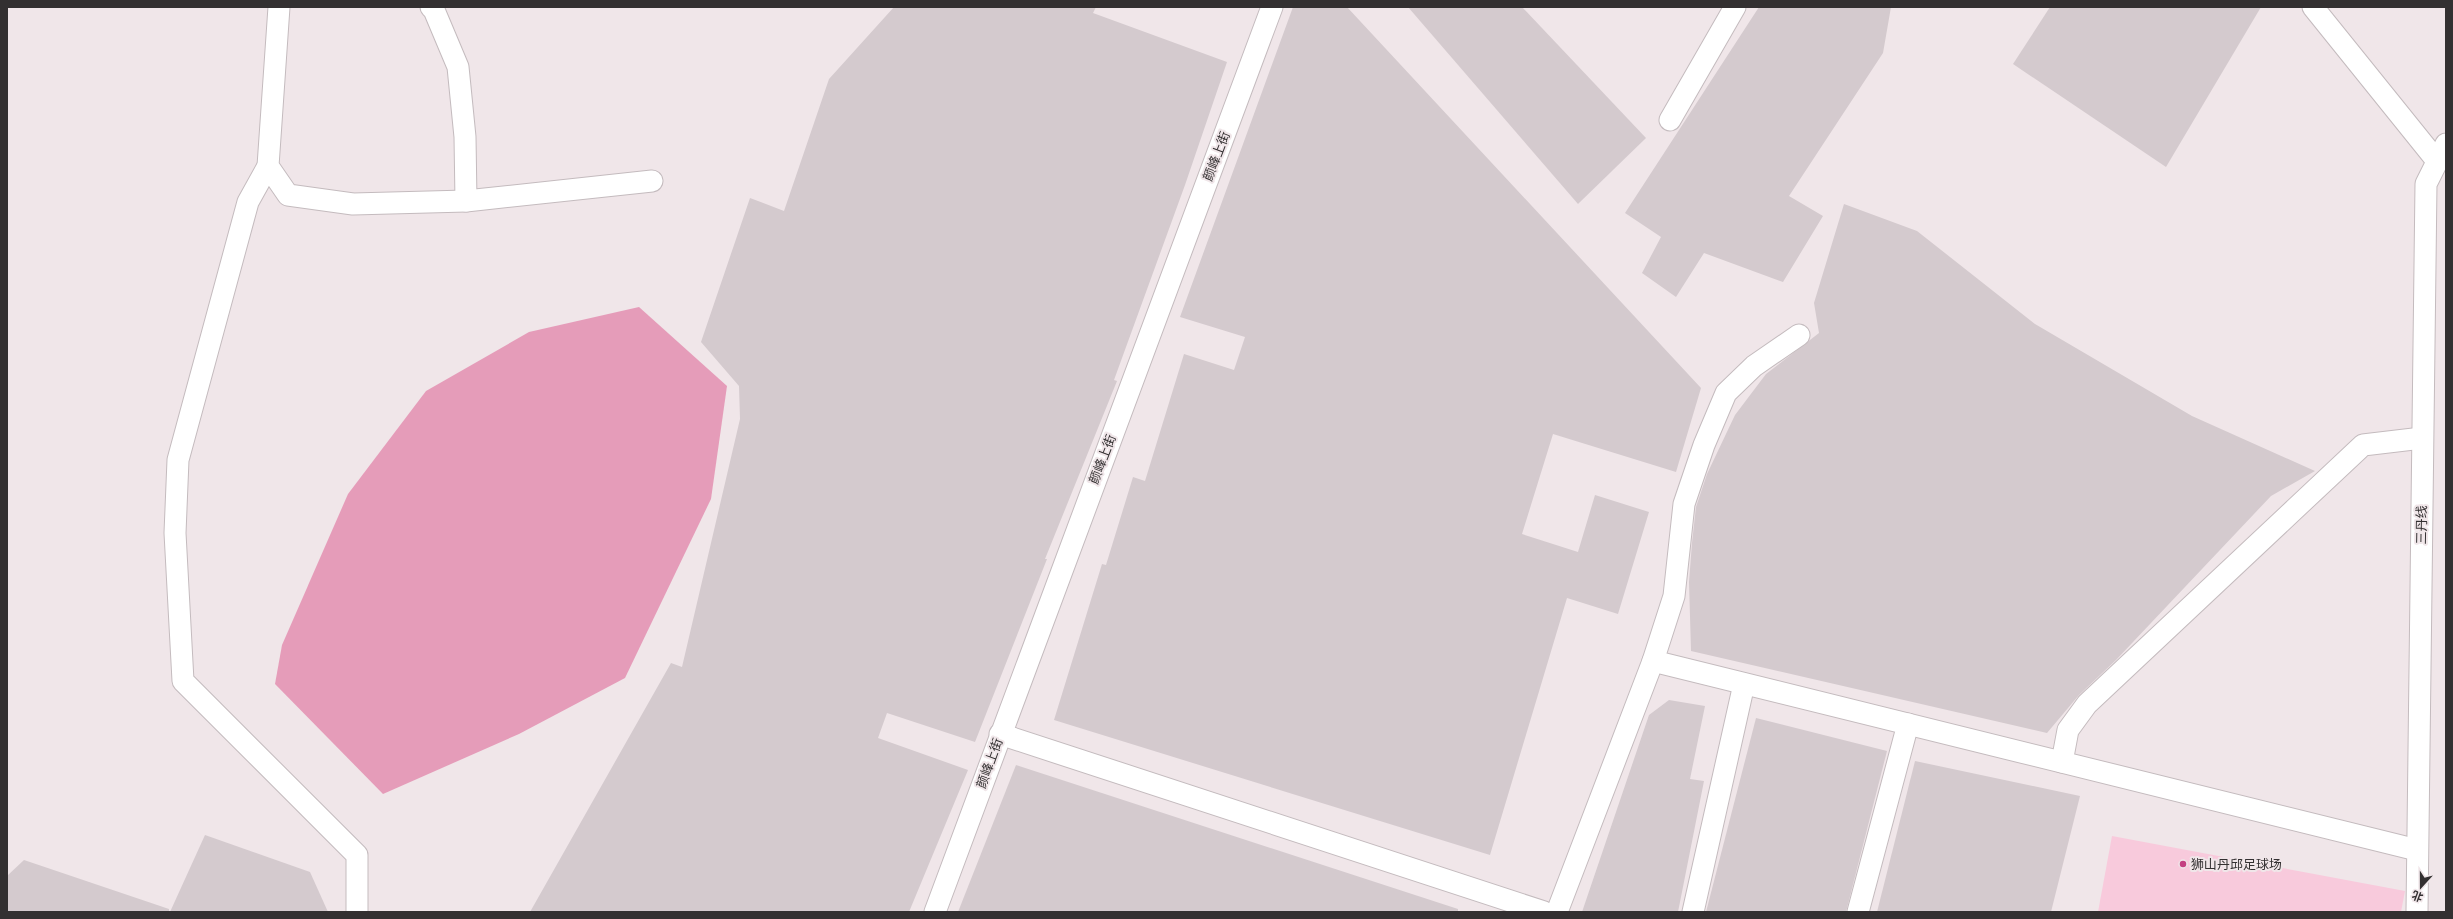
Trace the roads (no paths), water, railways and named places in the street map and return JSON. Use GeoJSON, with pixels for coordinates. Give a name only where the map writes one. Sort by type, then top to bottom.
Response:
{"type":"FeatureCollection","features":[{"type":"Feature","properties":{"kind":"street"},"geometry":{"type":"LineString","coordinates":[[279,7],[268,166],[248,202],[178,460],[175,533],[183,681],[357,855],[357,912]]}},
{"type":"Feature","properties":{"kind":"street"},"geometry":{"type":"LineString","coordinates":[[431,7],[434,10],[458,67],[465,137],[466,201]]}},
{"type":"Feature","properties":{"kind":"street","name":"颜峰上街"},"geometry":{"type":"LineString","coordinates":[[935,912],[1000,734],[1272,7]]}},
{"type":"Feature","properties":{"kind":"street"},"geometry":{"type":"LineString","coordinates":[[1670,120],[1735,7]]}},
{"type":"Feature","properties":{"kind":"street"},"geometry":{"type":"LineString","coordinates":[[2313,7],[2442,152]]}},
{"type":"Feature","properties":{"kind":"street","name":"三丹线"},"geometry":{"type":"LineString","coordinates":[[2417,912],[2426,184],[2442,152]]}},
{"type":"Feature","properties":{"kind":"street"},"geometry":{"type":"LineString","coordinates":[[268,166],[288,195],[353,204],[466,201],[652,181]]}},
{"type":"Feature","properties":{"kind":"street"},"geometry":{"type":"LineString","coordinates":[[1557,912],[1653,661],[1674,596],[1684,504],[1704,445],[1726,393],[1754,366],[1799,335]]}},
{"type":"Feature","properties":{"kind":"street"},"geometry":{"type":"LineString","coordinates":[[2062,762],[2068,730],[2087,704],[2363,445],[2422,438]]}},
{"type":"Feature","properties":{"kind":"street"},"geometry":{"type":"LineString","coordinates":[[1653,661],[2417,850]]}},
{"type":"Feature","properties":{"kind":"street"},"geometry":{"type":"LineString","coordinates":[[1693,912],[1744,684]]}},
{"type":"Feature","properties":{"kind":"street"},"geometry":{"type":"LineString","coordinates":[[1858,912],[1908,724]]}},
{"type":"Feature","properties":{"kind":"street"},"geometry":{"type":"LineString","coordinates":[[1000,734],[1544,912]]}},
{"type":"Feature","properties":{"kind":"place","name":"狮山丹邱足球场"},"geometry":{"type":"Point","coordinates":[2183,864]}}]}
